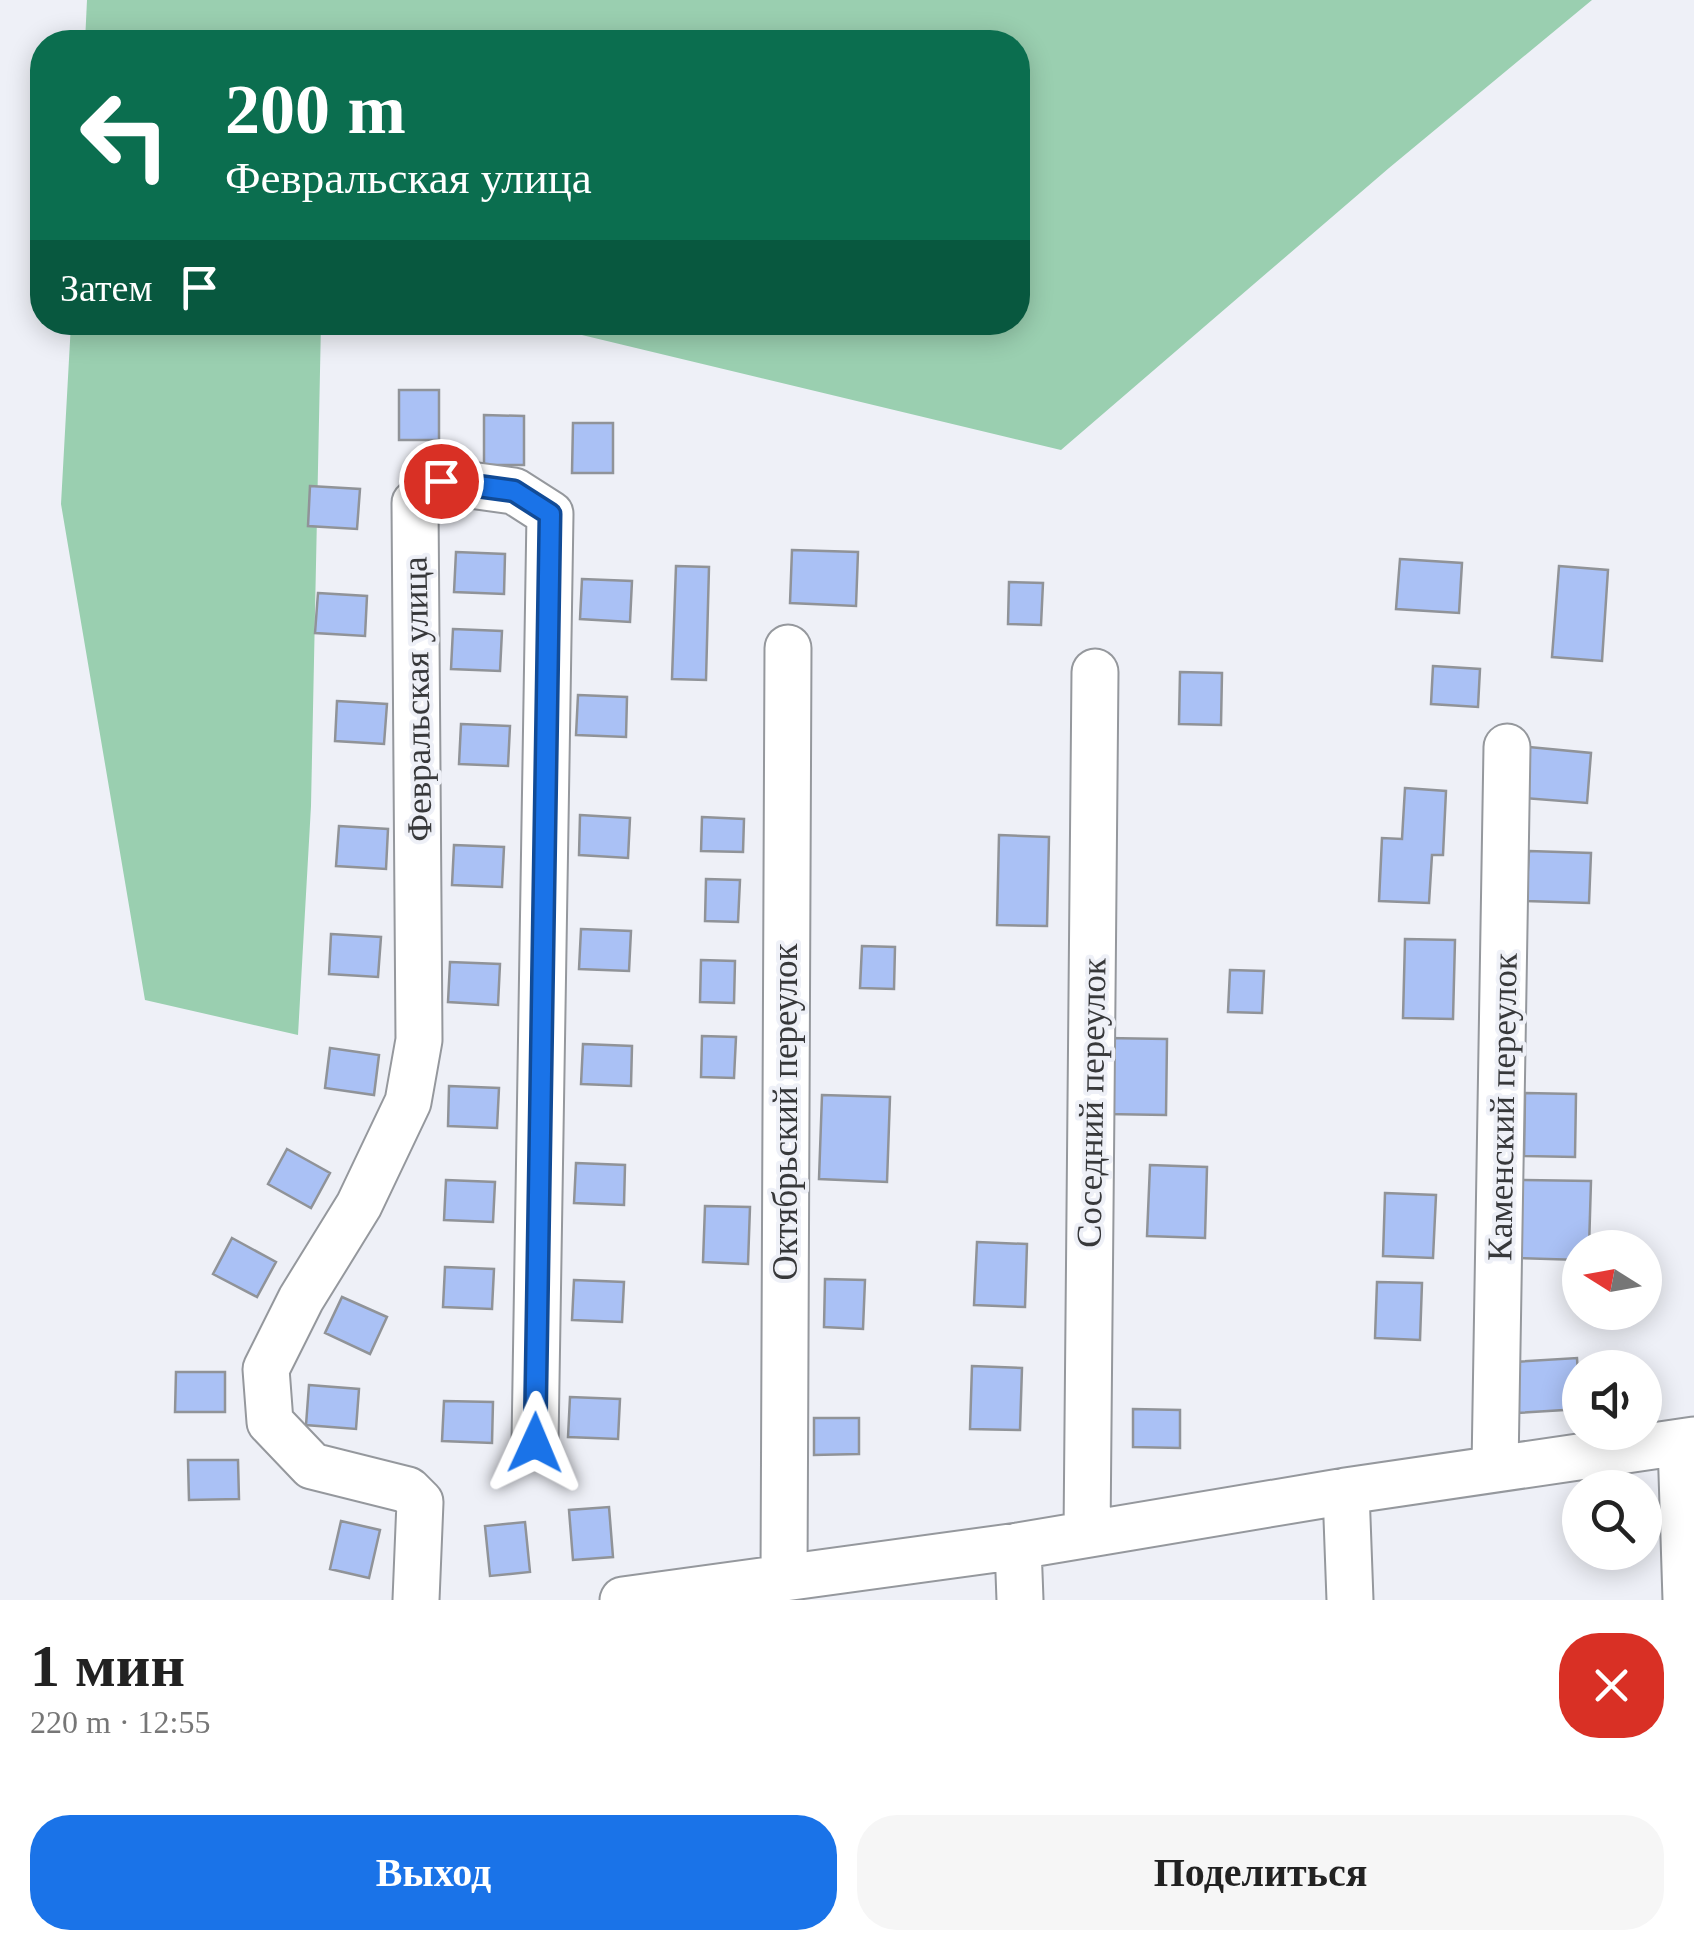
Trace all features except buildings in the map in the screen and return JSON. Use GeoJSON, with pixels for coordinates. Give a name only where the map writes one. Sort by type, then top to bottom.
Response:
{"type":"FeatureCollection","features":[{"type":"Feature","properties":{"kind":"street","name":"Февральская улица"},"geometry":{"type":"LineString","coordinates":[[416,1600],[420,1502],[408,1490],[312,1466],[270,1422],[266,1369],[301,1299],[360,1205],[408,1102],[420,1040],[414,502],[441,481],[514,491],[550,514],[535,1443]]}},
{"type":"Feature","properties":{"kind":"street","name":"Октябрьский переулок"},"geometry":{"type":"LineString","coordinates":[[784,1576],[788,648]]}},
{"type":"Feature","properties":{"kind":"street","name":"Соседний переулок"},"geometry":{"type":"LineString","coordinates":[[1088,1534],[1096,672]]}},
{"type":"Feature","properties":{"kind":"street","name":"Каменский переулок"},"geometry":{"type":"LineString","coordinates":[[1495,1468],[1507,747]]}},
{"type":"Feature","properties":{"kind":"street"},"geometry":{"type":"LineString","coordinates":[[623,1600],[676,1596],[784,1576],[1018,1546],[1346,1491],[1688,1441],[1686,1600]]}},
{"type":"Feature","properties":{"kind":"street"},"geometry":{"type":"LineString","coordinates":[[1346,1491],[1350,1600]]}},
{"type":"Feature","properties":{"kind":"street"},"geometry":{"type":"LineString","coordinates":[[1018,1546],[1020,1600]]}},
{"type":"Feature","properties":{"kind":"green space"},"geometry":{"type":"Polygon","coordinates":[[[87,0],[1592,0],[1389,168],[1061,450],[582,335],[1030,335],[1030,30],[86,30],[87,0]]]}},
{"type":"Feature","properties":{"kind":"green space"},"geometry":{"type":"Polygon","coordinates":[[[70,335],[321,335],[311,806],[298,1035],[145,1000],[61,504],[70,335]]]}},
{"type":"Feature","properties":{"kind":"route"},"geometry":{"type":"LineString","coordinates":[[441,481],[514,491],[550,514],[535,1443]]}}]}
